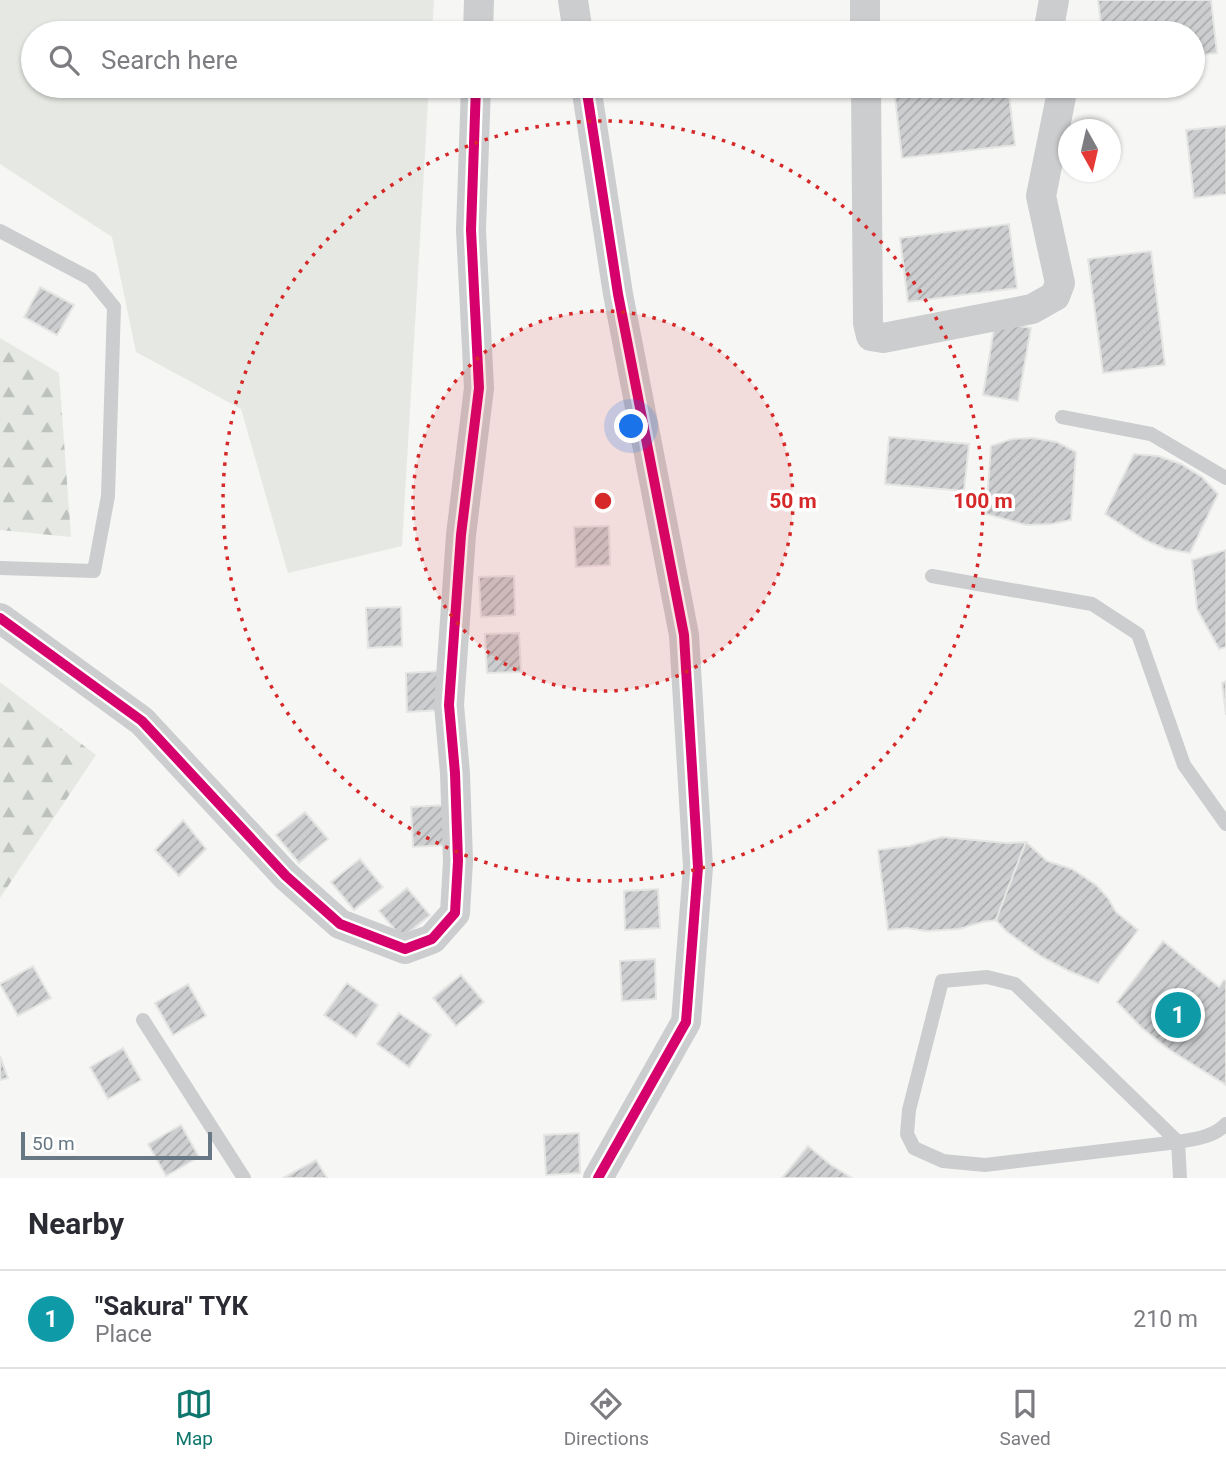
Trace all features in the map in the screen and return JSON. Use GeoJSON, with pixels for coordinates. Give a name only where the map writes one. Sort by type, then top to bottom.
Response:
{"type":"FeatureCollection","features":[{"type":"Feature","properties":{"kind":"street"},"geometry":{"type":"LineString","coordinates":[[478,21],[479,0]]}},
{"type":"Feature","properties":{"kind":"street"},"geometry":{"type":"LineString","coordinates":[[573,0],[576,21]]}},
{"type":"Feature","properties":{"kind":"street"},"geometry":{"type":"LineString","coordinates":[[865,0],[865,21]]}},
{"type":"Feature","properties":{"kind":"street"},"geometry":{"type":"LineString","coordinates":[[1050,21],[1054,0]]}},
{"type":"Feature","properties":{"kind":"street"},"geometry":{"type":"LineString","coordinates":[[0,618],[142,721],[286,876],[340,924],[405,949],[432,939],[455,913],[458,861],[449,705],[461,536],[480,388],[471,230],[476,98]]}},
{"type":"Feature","properties":{"kind":"street"},"geometry":{"type":"LineString","coordinates":[[588,98],[618,294],[684,635],[698,867],[685,1022],[598,1178]]}},
{"type":"Feature","properties":{"kind":"street"},"geometry":{"type":"LineString","coordinates":[[866,98],[868,323],[871,336],[883,338],[1032,309],[1055,296],[1060,283],[1041,196],[1061,98]]}},
{"type":"Feature","properties":{"kind":"lane"},"geometry":{"type":"LineString","coordinates":[[0,231],[91,279],[114,307],[108,496],[94,571],[0,568]]}},
{"type":"Feature","properties":{"kind":"lane"},"geometry":{"type":"LineString","coordinates":[[1062,417],[1151,434],[1226,478]]}},
{"type":"Feature","properties":{"kind":"lane"},"geometry":{"type":"LineString","coordinates":[[932,576],[1091,604],[1138,634],[1184,765],[1226,824]]}},
{"type":"Feature","properties":{"kind":"lane"},"geometry":{"type":"LineString","coordinates":[[1180,1178],[1178,1142],[1015,984],[987,977],[942,981],[909,1110],[906,1134],[914,1148],[943,1161],[985,1165],[1178,1142],[1199,1138],[1222,1129],[1226,1124]]}},
{"type":"Feature","properties":{"kind":"lane"},"geometry":{"type":"LineString","coordinates":[[143,1020],[244,1178]]}},
{"type":"Feature","properties":{"kind":"green space"},"geometry":{"type":"Polygon","coordinates":[[[0,0],[434,0],[433,21],[21,21],[21,98],[428,98],[402,546],[288,573],[241,409],[136,352],[112,237],[0,164],[0,0]]]}},
{"type":"Feature","properties":{"kind":"green space"},"geometry":{"type":"Polygon","coordinates":[[[0,338],[59,373],[71,537],[0,530],[0,338]]]}},
{"type":"Feature","properties":{"kind":"green space"},"geometry":{"type":"Polygon","coordinates":[[[0,682],[96,755],[0,898],[0,682]]]}},
{"type":"Feature","properties":{"kind":"building"},"geometry":{"type":"Polygon","coordinates":[[[1098,0],[1211,0],[1217,53],[1205,54],[1205,21],[1101,21],[1098,0]]]}},
{"type":"Feature","properties":{"kind":"building"},"geometry":{"type":"Polygon","coordinates":[[[895,98],[1009,98],[1015,145],[902,158],[895,98]]]}},
{"type":"Feature","properties":{"kind":"building"},"geometry":{"type":"Polygon","coordinates":[[[1226,126],[1226,194],[1194,198],[1186,130],[1226,126]]]}},
{"type":"Feature","properties":{"kind":"building"},"geometry":{"type":"Polygon","coordinates":[[[1009,224],[1017,288],[908,302],[900,238],[1009,224]]]}},
{"type":"Feature","properties":{"kind":"building"},"geometry":{"type":"Polygon","coordinates":[[[1151,251],[1165,365],[1103,373],[1088,259],[1151,251]]]}},
{"type":"Feature","properties":{"kind":"building"},"geometry":{"type":"Polygon","coordinates":[[[40,287],[74,305],[57,335],[24,317],[40,287]]]}},
{"type":"Feature","properties":{"kind":"building"},"geometry":{"type":"Polygon","coordinates":[[[995,322],[1031,328],[1018,401],[983,395],[995,322]]]}},
{"type":"Feature","properties":{"kind":"building"},"geometry":{"type":"Polygon","coordinates":[[[889,437],[969,444],[964,491],[885,484],[889,437]]]}},
{"type":"Feature","properties":{"kind":"building"},"geometry":{"type":"Polygon","coordinates":[[[1033,438],[1057,442],[1076,452],[1071,520],[1026,525],[986,514],[991,446],[1012,439],[1033,438]]]}},
{"type":"Feature","properties":{"kind":"building"},"geometry":{"type":"Polygon","coordinates":[[[1134,454],[1158,456],[1181,464],[1202,477],[1218,494],[1190,553],[1166,549],[1145,540],[1105,514],[1134,454]]]}},
{"type":"Feature","properties":{"kind":"building"},"geometry":{"type":"Polygon","coordinates":[[[609,526],[610,565],[576,567],[574,527],[609,526]]]}},
{"type":"Feature","properties":{"kind":"building"},"geometry":{"type":"Polygon","coordinates":[[[1226,550],[1226,647],[1219,649],[1197,609],[1192,560],[1226,550]]]}},
{"type":"Feature","properties":{"kind":"building"},"geometry":{"type":"Polygon","coordinates":[[[514,576],[515,615],[481,617],[479,577],[514,576]]]}},
{"type":"Feature","properties":{"kind":"building"},"geometry":{"type":"Polygon","coordinates":[[[401,607],[402,646],[368,648],[366,608],[401,607]]]}},
{"type":"Feature","properties":{"kind":"building"},"geometry":{"type":"Polygon","coordinates":[[[519,633],[521,672],[487,673],[485,634],[519,633]]]}},
{"type":"Feature","properties":{"kind":"building"},"geometry":{"type":"Polygon","coordinates":[[[440,671],[442,710],[407,712],[406,673],[440,671]]]}},
{"type":"Feature","properties":{"kind":"building"},"geometry":{"type":"Polygon","coordinates":[[[1226,681],[1226,715],[1222,683],[1226,681]]]}},
{"type":"Feature","properties":{"kind":"building"},"geometry":{"type":"Polygon","coordinates":[[[445,805],[447,845],[413,847],[411,807],[445,805]]]}},
{"type":"Feature","properties":{"kind":"building"},"geometry":{"type":"Polygon","coordinates":[[[305,812],[328,839],[299,863],[276,835],[305,812]]]}},
{"type":"Feature","properties":{"kind":"building"},"geometry":{"type":"Polygon","coordinates":[[[183,820],[206,849],[179,876],[155,850],[183,820]]]}},
{"type":"Feature","properties":{"kind":"building"},"geometry":{"type":"Polygon","coordinates":[[[942,837],[1006,843],[1026,842],[996,920],[959,929],[888,930],[878,850],[909,846],[942,837]]]}},
{"type":"Feature","properties":{"kind":"building"},"geometry":{"type":"Polygon","coordinates":[[[1026,842],[1047,861],[1072,869],[1096,885],[1116,912],[1138,930],[1098,983],[1042,957],[1006,931],[996,920],[1026,842]]]}},
{"type":"Feature","properties":{"kind":"building"},"geometry":{"type":"Polygon","coordinates":[[[360,859],[383,887],[354,910],[331,882],[360,859]]]}},
{"type":"Feature","properties":{"kind":"building"},"geometry":{"type":"Polygon","coordinates":[[[407,888],[430,915],[402,938],[379,911],[407,888]]]}},
{"type":"Feature","properties":{"kind":"building"},"geometry":{"type":"Polygon","coordinates":[[[658,889],[660,928],[625,930],[624,891],[658,889]]]}},
{"type":"Feature","properties":{"kind":"building"},"geometry":{"type":"Polygon","coordinates":[[[1163,941],[1219,987],[1226,981],[1226,1085],[1170,1050],[1142,1028],[1117,1002],[1163,941]]]}},
{"type":"Feature","properties":{"kind":"building"},"geometry":{"type":"Polygon","coordinates":[[[655,959],[656,999],[622,1001],[620,961],[655,959]]]}},
{"type":"Feature","properties":{"kind":"building"},"geometry":{"type":"Polygon","coordinates":[[[33,966],[51,998],[18,1016],[0,984],[33,966]]]}},
{"type":"Feature","properties":{"kind":"building"},"geometry":{"type":"Polygon","coordinates":[[[461,975],[484,1002],[456,1026],[433,998],[461,975]]]}},
{"type":"Feature","properties":{"kind":"building"},"geometry":{"type":"Polygon","coordinates":[[[347,983],[378,1005],[356,1037],[324,1015],[347,983]]]}},
{"type":"Feature","properties":{"kind":"building"},"geometry":{"type":"Polygon","coordinates":[[[188,984],[206,1016],[173,1035],[155,1003],[188,984]]]}},
{"type":"Feature","properties":{"kind":"building"},"geometry":{"type":"Polygon","coordinates":[[[399,1013],[431,1035],[409,1067],[377,1044],[399,1013]]]}},
{"type":"Feature","properties":{"kind":"building"},"geometry":{"type":"Polygon","coordinates":[[[123,1048],[141,1080],[108,1099],[90,1067],[123,1048]]]}},
{"type":"Feature","properties":{"kind":"building"},"geometry":{"type":"Polygon","coordinates":[[[0,1056],[8,1078],[0,1080],[0,1056]]]}},
{"type":"Feature","properties":{"kind":"building"},"geometry":{"type":"Polygon","coordinates":[[[181,1125],[199,1157],[166,1176],[148,1144],[181,1125]]]}},
{"type":"Feature","properties":{"kind":"building"},"geometry":{"type":"Polygon","coordinates":[[[579,1133],[580,1173],[546,1175],[544,1135],[579,1133]]]}},
{"type":"Feature","properties":{"kind":"building"},"geometry":{"type":"Polygon","coordinates":[[[808,1146],[831,1165],[852,1178],[782,1178],[808,1146]]]}},
{"type":"Feature","properties":{"kind":"building"},"geometry":{"type":"Polygon","coordinates":[[[316,1160],[327,1178],[283,1178],[316,1160]]]}},
{"type":"Feature","properties":{"kind":"cycle path"},"geometry":{"type":"LineString","coordinates":[[0,618],[142,721],[286,876],[340,924],[405,949],[432,939],[455,913],[458,861],[449,705],[461,535],[479,388],[471,230],[476,98]]}},
{"type":"Feature","properties":{"kind":"cycle path"},"geometry":{"type":"LineString","coordinates":[[588,98],[618,294],[684,635],[698,867],[686,1022],[598,1178]]}},
{"type":"Feature","properties":{"kind":"place","name":"\"Sakura\" ТҮК"},"geometry":{"type":"Point","coordinates":[1178,1015]}}]}
